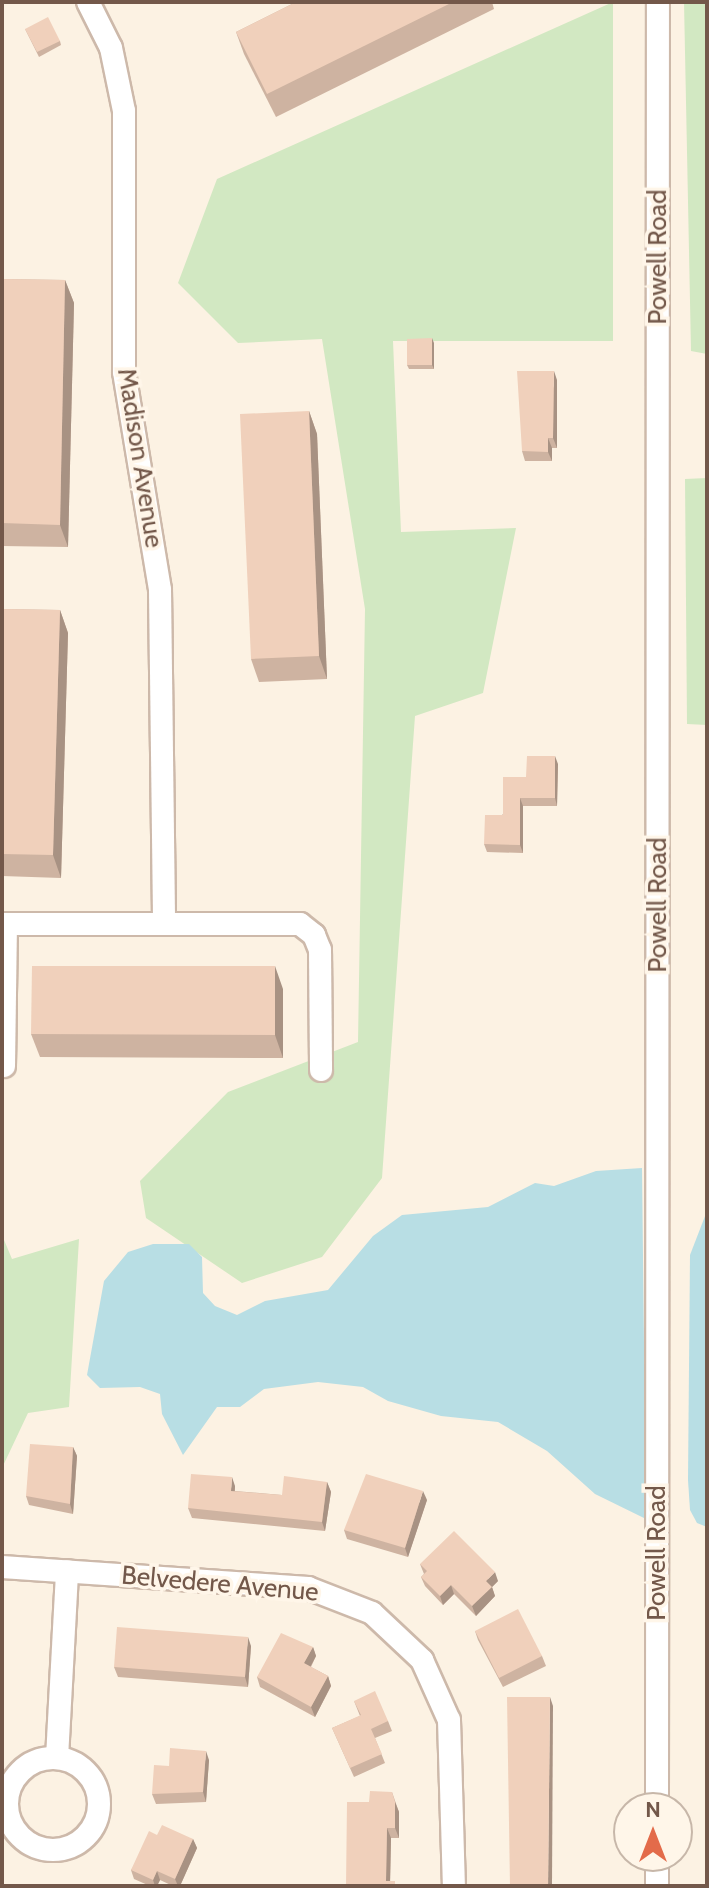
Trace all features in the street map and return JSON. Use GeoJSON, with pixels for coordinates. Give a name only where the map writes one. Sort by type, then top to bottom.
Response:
{"type":"FeatureCollection","features":[{"type":"Feature","properties":{"kind":"street","name":"Madison Avenue"},"geometry":{"type":"LineString","coordinates":[[88,2],[111,48],[124,111],[124,372],[160,590],[164,921]]}},
{"type":"Feature","properties":{"kind":"street","name":"Powell Road"},"geometry":{"type":"LineString","coordinates":[[657,1792],[658,2]]}},
{"type":"Feature","properties":{"kind":"street"},"geometry":{"type":"LineString","coordinates":[[4,1066],[4,924],[292,922],[308,928],[320,950],[321,1070]]}},
{"type":"Feature","properties":{"kind":"street","name":"Belvedere Avenue"},"geometry":{"type":"LineString","coordinates":[[2,1567],[308,1588],[352,1602],[391,1626],[422,1660],[449,1720],[454,1886]]}},
{"type":"Feature","properties":{"kind":"street"},"geometry":{"type":"LineString","coordinates":[[57,1758],[67,1571]]}},
{"type":"Feature","properties":{"kind":"street"},"geometry":{"type":"LineString","coordinates":[[57,1758],[88,1774],[99,1808],[83,1839],[49,1850],[18,1834],[7,1800],[23,1769],[57,1758]]}},
{"type":"Feature","properties":{"kind":"green space"},"geometry":{"type":"Polygon","coordinates":[[[613,2],[613,341],[393,341],[401,532],[516,528],[483,693],[415,716],[382,1178],[322,1257],[242,1283],[146,1218],[140,1181],[228,1092],[358,1042],[365,609],[322,339],[238,343],[178,283],[217,179],[613,2]]]}},
{"type":"Feature","properties":{"kind":"green space"},"geometry":{"type":"Polygon","coordinates":[[[684,2],[707,4],[707,354],[691,351],[684,2]]]}},
{"type":"Feature","properties":{"kind":"green space"},"geometry":{"type":"Polygon","coordinates":[[[707,478],[707,725],[687,724],[685,479],[707,478]]]}},
{"type":"Feature","properties":{"kind":"green space"},"geometry":{"type":"Polygon","coordinates":[[[2,1235],[12,1259],[79,1239],[69,1407],[28,1413],[2,1468],[2,1235]]]}},
{"type":"Feature","properties":{"kind":"water"},"geometry":{"type":"Polygon","coordinates":[[[642,1168],[646,1519],[595,1494],[547,1451],[498,1422],[441,1416],[388,1401],[363,1387],[318,1382],[264,1389],[240,1407],[217,1407],[183,1455],[162,1414],[160,1394],[140,1387],[100,1388],[87,1375],[104,1281],[128,1252],[153,1244],[189,1244],[202,1257],[203,1293],[215,1306],[237,1315],[265,1301],[328,1290],[373,1236],[402,1215],[488,1207],[535,1183],[554,1186],[596,1171],[642,1168]]]}},
{"type":"Feature","properties":{"kind":"water"},"geometry":{"type":"Polygon","coordinates":[[[707,1211],[707,1527],[697,1523],[690,1510],[688,1480],[690,1255],[707,1211]]]}},
{"type":"Feature","properties":{"kind":"building"},"geometry":{"type":"Polygon","coordinates":[[[296,2],[453,2],[267,94],[236,32],[296,2]]]}},
{"type":"Feature","properties":{"kind":"building"},"geometry":{"type":"Polygon","coordinates":[[[48,17],[60,41],[37,52],[25,29],[48,17]]]}},
{"type":"Feature","properties":{"kind":"building"},"geometry":{"type":"Polygon","coordinates":[[[2,279],[65,280],[60,525],[2,523],[2,279]]]}},
{"type":"Feature","properties":{"kind":"building"},"geometry":{"type":"Polygon","coordinates":[[[432,338],[432,365],[407,365],[407,339],[432,338]]]}},
{"type":"Feature","properties":{"kind":"building"},"geometry":{"type":"Polygon","coordinates":[[[517,371],[554,371],[553,438],[548,438],[548,452],[522,451],[517,371]]]}},
{"type":"Feature","properties":{"kind":"building"},"geometry":{"type":"Polygon","coordinates":[[[309,411],[319,656],[251,659],[240,414],[309,411]]]}},
{"type":"Feature","properties":{"kind":"building"},"geometry":{"type":"Polygon","coordinates":[[[2,609],[60,610],[53,855],[2,854],[2,609]]]}},
{"type":"Feature","properties":{"kind":"building"},"geometry":{"type":"Polygon","coordinates":[[[527,756],[555,756],[555,798],[520,798],[520,845],[484,844],[485,815],[503,815],[503,777],[526,777],[527,756]]]}},
{"type":"Feature","properties":{"kind":"building"},"geometry":{"type":"Polygon","coordinates":[[[32,966],[275,966],[275,1035],[31,1034],[32,966]]]}},
{"type":"Feature","properties":{"kind":"building"},"geometry":{"type":"Polygon","coordinates":[[[30,1444],[73,1447],[70,1504],[26,1496],[30,1444]]]}},
{"type":"Feature","properties":{"kind":"building"},"geometry":{"type":"Polygon","coordinates":[[[191,1474],[232,1477],[231,1491],[282,1495],[284,1476],[327,1482],[322,1522],[188,1508],[191,1474]]]}},
{"type":"Feature","properties":{"kind":"building"},"geometry":{"type":"Polygon","coordinates":[[[366,1474],[423,1491],[405,1548],[344,1530],[366,1474]]]}},
{"type":"Feature","properties":{"kind":"building"},"geometry":{"type":"Polygon","coordinates":[[[454,1531],[495,1572],[486,1581],[492,1587],[472,1606],[451,1585],[440,1596],[421,1577],[427,1571],[420,1564],[454,1531]]]}},
{"type":"Feature","properties":{"kind":"building"},"geometry":{"type":"Polygon","coordinates":[[[518,1609],[542,1656],[499,1678],[475,1631],[518,1609]]]}},
{"type":"Feature","properties":{"kind":"building"},"geometry":{"type":"Polygon","coordinates":[[[117,1627],[248,1637],[245,1677],[114,1667],[117,1627]]]}},
{"type":"Feature","properties":{"kind":"building"},"geometry":{"type":"Polygon","coordinates":[[[281,1633],[313,1647],[304,1663],[328,1676],[311,1707],[257,1677],[281,1633]]]}},
{"type":"Feature","properties":{"kind":"building"},"geometry":{"type":"Polygon","coordinates":[[[375,1691],[388,1721],[371,1729],[382,1754],[350,1768],[332,1728],[361,1715],[354,1701],[375,1691]]]}},
{"type":"Feature","properties":{"kind":"building"},"geometry":{"type":"Polygon","coordinates":[[[507,1697],[550,1697],[548,1886],[510,1886],[507,1697]]]}},
{"type":"Feature","properties":{"kind":"building"},"geometry":{"type":"Polygon","coordinates":[[[170,1748],[206,1751],[203,1792],[152,1794],[154,1765],[169,1766],[170,1748]]]}},
{"type":"Feature","properties":{"kind":"building"},"geometry":{"type":"Polygon","coordinates":[[[370,1791],[392,1792],[395,1802],[395,1828],[387,1828],[386,1881],[395,1881],[395,1886],[346,1886],[347,1802],[369,1802],[370,1791]]]}},
{"type":"Feature","properties":{"kind":"building"},"geometry":{"type":"Polygon","coordinates":[[[162,1825],[193,1839],[175,1879],[157,1871],[153,1880],[131,1870],[149,1831],[157,1835],[162,1825]]]}}]}
